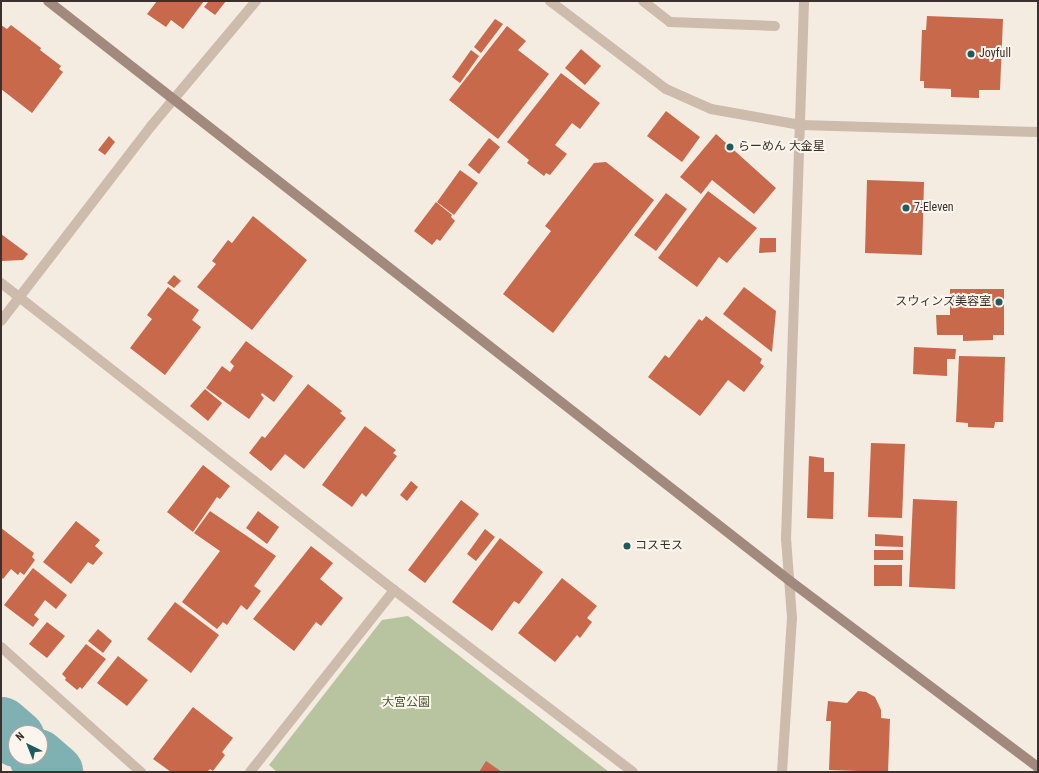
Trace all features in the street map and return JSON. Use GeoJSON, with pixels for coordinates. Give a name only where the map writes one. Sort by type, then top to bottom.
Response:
{"type":"FeatureCollection","features":[{"type":"Feature","properties":{"kind":"street"},"geometry":{"type":"LineString","coordinates":[[48,1],[790,581],[1038,767]]}},
{"type":"Feature","properties":{"kind":"street"},"geometry":{"type":"LineString","coordinates":[[1,321],[173,99],[256,1]]}},
{"type":"Feature","properties":{"kind":"street"},"geometry":{"type":"LineString","coordinates":[[550,1],[666,89],[711,109],[801,125],[1038,132]]}},
{"type":"Feature","properties":{"kind":"street"},"geometry":{"type":"LineString","coordinates":[[643,1],[670,22],[775,26]]}},
{"type":"Feature","properties":{"kind":"street"},"geometry":{"type":"LineString","coordinates":[[782,772],[792,618],[786,539],[804,1]]}},
{"type":"Feature","properties":{"kind":"street"},"geometry":{"type":"LineString","coordinates":[[1,283],[394,590],[633,772]]}},
{"type":"Feature","properties":{"kind":"street"},"geometry":{"type":"LineString","coordinates":[[250,772],[394,590]]}},
{"type":"Feature","properties":{"kind":"street"},"geometry":{"type":"LineString","coordinates":[[1,647],[141,772]]}},
{"type":"Feature","properties":{"kind":"green space","name":"大宮公園"},"geometry":{"type":"Polygon","coordinates":[[[408,616],[609,772],[277,772],[269,765],[382,620],[408,616]]]}},
{"type":"Feature","properties":{"kind":"building"},"geometry":{"type":"Polygon","coordinates":[[[157,1],[204,1],[183,29],[171,20],[166,27],[147,14],[157,1]]]}},
{"type":"Feature","properties":{"kind":"building"},"geometry":{"type":"Polygon","coordinates":[[[209,1],[226,1],[215,15],[204,7],[209,1]]]}},
{"type":"Feature","properties":{"kind":"building"},"geometry":{"type":"Polygon","coordinates":[[[927,16],[1003,19],[1000,90],[979,90],[979,98],[951,97],[951,89],[924,88],[924,81],[920,81],[922,30],[926,30],[927,16]]]}},
{"type":"Feature","properties":{"kind":"building"},"geometry":{"type":"Polygon","coordinates":[[[495,19],[503,24],[481,53],[474,47],[495,19]]]}},
{"type":"Feature","properties":{"kind":"building"},"geometry":{"type":"Polygon","coordinates":[[[1,25],[7,29],[11,25],[41,48],[40,50],[61,66],[59,69],[63,72],[32,113],[1,89],[1,25]]]}},
{"type":"Feature","properties":{"kind":"building"},"geometry":{"type":"Polygon","coordinates":[[[507,26],[526,41],[518,50],[549,74],[498,139],[449,100],[507,26]]]}},
{"type":"Feature","properties":{"kind":"building"},"geometry":{"type":"Polygon","coordinates":[[[581,49],[601,66],[585,85],[565,68],[581,49]]]}},
{"type":"Feature","properties":{"kind":"building"},"geometry":{"type":"Polygon","coordinates":[[[471,50],[479,56],[460,83],[452,77],[471,50]]]}},
{"type":"Feature","properties":{"kind":"building"},"geometry":{"type":"Polygon","coordinates":[[[561,73],[600,103],[580,129],[572,123],[555,145],[567,154],[550,175],[546,173],[544,176],[527,163],[529,160],[507,142],[561,73]]]}},
{"type":"Feature","properties":{"kind":"building"},"geometry":{"type":"Polygon","coordinates":[[[666,111],[700,137],[682,162],[647,136],[666,111]]]}},
{"type":"Feature","properties":{"kind":"building"},"geometry":{"type":"Polygon","coordinates":[[[716,134],[776,188],[754,214],[712,180],[701,194],[680,177],[716,134]]]}},
{"type":"Feature","properties":{"kind":"building"},"geometry":{"type":"Polygon","coordinates":[[[109,136],[115,142],[105,155],[98,150],[109,136]]]}},
{"type":"Feature","properties":{"kind":"building"},"geometry":{"type":"Polygon","coordinates":[[[489,138],[500,147],[479,174],[468,165],[489,138]]]}},
{"type":"Feature","properties":{"kind":"building"},"geometry":{"type":"Polygon","coordinates":[[[606,162],[654,200],[553,333],[503,294],[551,231],[545,226],[594,163],[606,162]]]}},
{"type":"Feature","properties":{"kind":"building"},"geometry":{"type":"Polygon","coordinates":[[[460,170],[478,183],[454,215],[437,202],[460,170]]]}},
{"type":"Feature","properties":{"kind":"building"},"geometry":{"type":"Polygon","coordinates":[[[867,180],[924,182],[922,255],[865,253],[867,180]]]}},
{"type":"Feature","properties":{"kind":"building"},"geometry":{"type":"Polygon","coordinates":[[[708,191],[757,228],[727,263],[719,257],[697,287],[658,258],[708,191]]]}},
{"type":"Feature","properties":{"kind":"building"},"geometry":{"type":"Polygon","coordinates":[[[666,193],[687,209],[656,251],[634,235],[666,193]]]}},
{"type":"Feature","properties":{"kind":"building"},"geometry":{"type":"Polygon","coordinates":[[[436,202],[452,215],[451,217],[455,221],[440,241],[437,239],[432,245],[414,231],[436,202]]]}},
{"type":"Feature","properties":{"kind":"building"},"geometry":{"type":"Polygon","coordinates":[[[253,216],[307,260],[252,330],[197,287],[216,264],[212,261],[228,240],[232,243],[253,216]]]}},
{"type":"Feature","properties":{"kind":"building"},"geometry":{"type":"Polygon","coordinates":[[[1,234],[28,254],[23,260],[1,261],[1,234]]]}},
{"type":"Feature","properties":{"kind":"building"},"geometry":{"type":"Polygon","coordinates":[[[760,238],[776,238],[776,252],[759,253],[760,238]]]}},
{"type":"Feature","properties":{"kind":"building"},"geometry":{"type":"Polygon","coordinates":[[[174,275],[181,281],[174,288],[167,283],[174,275]]]}},
{"type":"Feature","properties":{"kind":"building"},"geometry":{"type":"Polygon","coordinates":[[[168,287],[199,310],[192,320],[201,327],[165,375],[130,348],[152,319],[147,315],[168,287]]]}},
{"type":"Feature","properties":{"kind":"building"},"geometry":{"type":"Polygon","coordinates":[[[744,287],[776,311],[772,352],[723,314],[744,287]]]}},
{"type":"Feature","properties":{"kind":"building"},"geometry":{"type":"Polygon","coordinates":[[[950,289],[1004,289],[1004,335],[993,335],[993,340],[963,341],[963,335],[937,335],[936,315],[950,315],[950,289]]]}},
{"type":"Feature","properties":{"kind":"building"},"geometry":{"type":"Polygon","coordinates":[[[706,316],[762,359],[760,363],[764,366],[744,392],[728,380],[700,416],[648,377],[665,355],[669,358],[699,319],[702,321],[706,316]]]}},
{"type":"Feature","properties":{"kind":"building"},"geometry":{"type":"Polygon","coordinates":[[[246,341],[293,376],[274,402],[262,393],[261,395],[264,398],[249,419],[206,388],[222,366],[230,372],[234,366],[230,362],[246,341]]]}},
{"type":"Feature","properties":{"kind":"building"},"geometry":{"type":"Polygon","coordinates":[[[914,347],[956,349],[955,359],[947,359],[947,376],[913,374],[914,347]]]}},
{"type":"Feature","properties":{"kind":"building"},"geometry":{"type":"Polygon","coordinates":[[[959,356],[1005,357],[1003,422],[995,422],[994,428],[968,427],[968,423],[956,422],[959,356]]]}},
{"type":"Feature","properties":{"kind":"building"},"geometry":{"type":"Polygon","coordinates":[[[308,384],[342,411],[340,413],[346,418],[304,469],[285,454],[271,471],[249,453],[262,436],[265,438],[308,384]]]}},
{"type":"Feature","properties":{"kind":"building"},"geometry":{"type":"Polygon","coordinates":[[[205,389],[222,403],[208,421],[190,406],[205,389]]]}},
{"type":"Feature","properties":{"kind":"building"},"geometry":{"type":"Polygon","coordinates":[[[365,426],[396,450],[393,453],[397,456],[366,497],[362,493],[352,507],[322,485],[365,426]]]}},
{"type":"Feature","properties":{"kind":"building"},"geometry":{"type":"Polygon","coordinates":[[[871,443],[905,444],[902,518],[868,517],[871,443]]]}},
{"type":"Feature","properties":{"kind":"building"},"geometry":{"type":"Polygon","coordinates":[[[809,456],[824,458],[824,472],[834,472],[833,519],[807,518],[809,456]]]}},
{"type":"Feature","properties":{"kind":"building"},"geometry":{"type":"Polygon","coordinates":[[[203,465],[230,486],[220,499],[217,497],[193,532],[167,512],[203,465]]]}},
{"type":"Feature","properties":{"kind":"building"},"geometry":{"type":"Polygon","coordinates":[[[411,481],[418,487],[407,501],[400,495],[411,481]]]}},
{"type":"Feature","properties":{"kind":"building"},"geometry":{"type":"Polygon","coordinates":[[[913,499],[957,501],[955,589],[909,587],[913,499]]]}},
{"type":"Feature","properties":{"kind":"building"},"geometry":{"type":"Polygon","coordinates":[[[461,500],[479,514],[425,583],[408,570],[461,500]]]}},
{"type":"Feature","properties":{"kind":"building"},"geometry":{"type":"Polygon","coordinates":[[[210,511],[276,556],[254,586],[261,591],[247,610],[241,605],[227,625],[223,622],[217,629],[182,602],[220,551],[194,533],[210,511]]]}},
{"type":"Feature","properties":{"kind":"building"},"geometry":{"type":"Polygon","coordinates":[[[258,511],[279,527],[267,544],[246,528],[258,511]]]}},
{"type":"Feature","properties":{"kind":"building"},"geometry":{"type":"Polygon","coordinates":[[[76,521],[100,540],[95,546],[103,553],[93,565],[88,562],[71,584],[43,562],[76,521]]]}},
{"type":"Feature","properties":{"kind":"building"},"geometry":{"type":"Polygon","coordinates":[[[1,528],[34,553],[32,557],[35,560],[24,575],[20,572],[18,575],[11,569],[3,579],[1,577],[1,528]]]}},
{"type":"Feature","properties":{"kind":"building"},"geometry":{"type":"Polygon","coordinates":[[[485,529],[495,537],[476,561],[467,554],[485,529]]]}},
{"type":"Feature","properties":{"kind":"building"},"geometry":{"type":"Polygon","coordinates":[[[875,534],[903,536],[903,547],[875,546],[875,534]]]}},
{"type":"Feature","properties":{"kind":"building"},"geometry":{"type":"Polygon","coordinates":[[[500,538],[543,572],[519,604],[514,601],[492,631],[452,602],[500,538]]]}},
{"type":"Feature","properties":{"kind":"building"},"geometry":{"type":"Polygon","coordinates":[[[311,546],[333,563],[320,579],[343,598],[321,626],[316,622],[294,651],[253,619],[311,546]]]}},
{"type":"Feature","properties":{"kind":"building"},"geometry":{"type":"Polygon","coordinates":[[[874,550],[903,550],[903,560],[874,560],[874,550]]]}},
{"type":"Feature","properties":{"kind":"building"},"geometry":{"type":"Polygon","coordinates":[[[874,565],[902,565],[902,586],[874,586],[874,565]]]}},
{"type":"Feature","properties":{"kind":"building"},"geometry":{"type":"Polygon","coordinates":[[[33,568],[67,595],[56,609],[45,600],[34,615],[39,619],[33,627],[4,605],[33,568]]]}},
{"type":"Feature","properties":{"kind":"building"},"geometry":{"type":"Polygon","coordinates":[[[562,578],[597,606],[587,618],[592,622],[580,638],[577,635],[555,662],[518,633],[562,578]]]}},
{"type":"Feature","properties":{"kind":"building"},"geometry":{"type":"Polygon","coordinates":[[[175,602],[219,635],[191,673],[147,639],[175,602]]]}},
{"type":"Feature","properties":{"kind":"building"},"geometry":{"type":"Polygon","coordinates":[[[47,622],[65,636],[47,658],[29,644],[47,622]]]}},
{"type":"Feature","properties":{"kind":"building"},"geometry":{"type":"Polygon","coordinates":[[[98,629],[112,641],[103,653],[88,641],[98,629]]]}},
{"type":"Feature","properties":{"kind":"building"},"geometry":{"type":"Polygon","coordinates":[[[86,644],[106,659],[82,689],[80,687],[77,690],[65,680],[66,678],[62,674],[86,644]]]}},
{"type":"Feature","properties":{"kind":"building"},"geometry":{"type":"Polygon","coordinates":[[[118,656],[148,680],[127,706],[97,683],[118,656]]]}},
{"type":"Feature","properties":{"kind":"building"},"geometry":{"type":"Polygon","coordinates":[[[858,691],[866,692],[875,697],[881,710],[881,718],[890,719],[888,772],[829,770],[831,721],[826,721],[828,701],[847,703],[858,691]]]}},
{"type":"Feature","properties":{"kind":"building"},"geometry":{"type":"Polygon","coordinates":[[[193,707],[233,738],[222,752],[225,755],[213,771],[210,769],[207,772],[171,772],[153,759],[193,707]]]}},
{"type":"Feature","properties":{"kind":"building"},"geometry":{"type":"Polygon","coordinates":[[[486,761],[502,772],[479,772],[486,761]]]}},
{"type":"Feature","properties":{"kind":"waterway"},"geometry":{"type":"LineString","coordinates":[[1,725],[8,731]]}},
{"type":"Feature","properties":{"kind":"waterway"},"geometry":{"type":"LineString","coordinates":[[46,765],[54,772]]}},
{"type":"Feature","properties":{"kind":"place","name":"Joyfull"},"geometry":{"type":"Point","coordinates":[971,54]}},
{"type":"Feature","properties":{"kind":"place","name":"らーめん 大金星"},"geometry":{"type":"Point","coordinates":[730,147]}},
{"type":"Feature","properties":{"kind":"place","name":"7-Eleven"},"geometry":{"type":"Point","coordinates":[906,208]}},
{"type":"Feature","properties":{"kind":"place","name":"スウィンズ美容室"},"geometry":{"type":"Point","coordinates":[999,302]}},
{"type":"Feature","properties":{"kind":"place","name":"コスモス"},"geometry":{"type":"Point","coordinates":[627,546]}}]}
